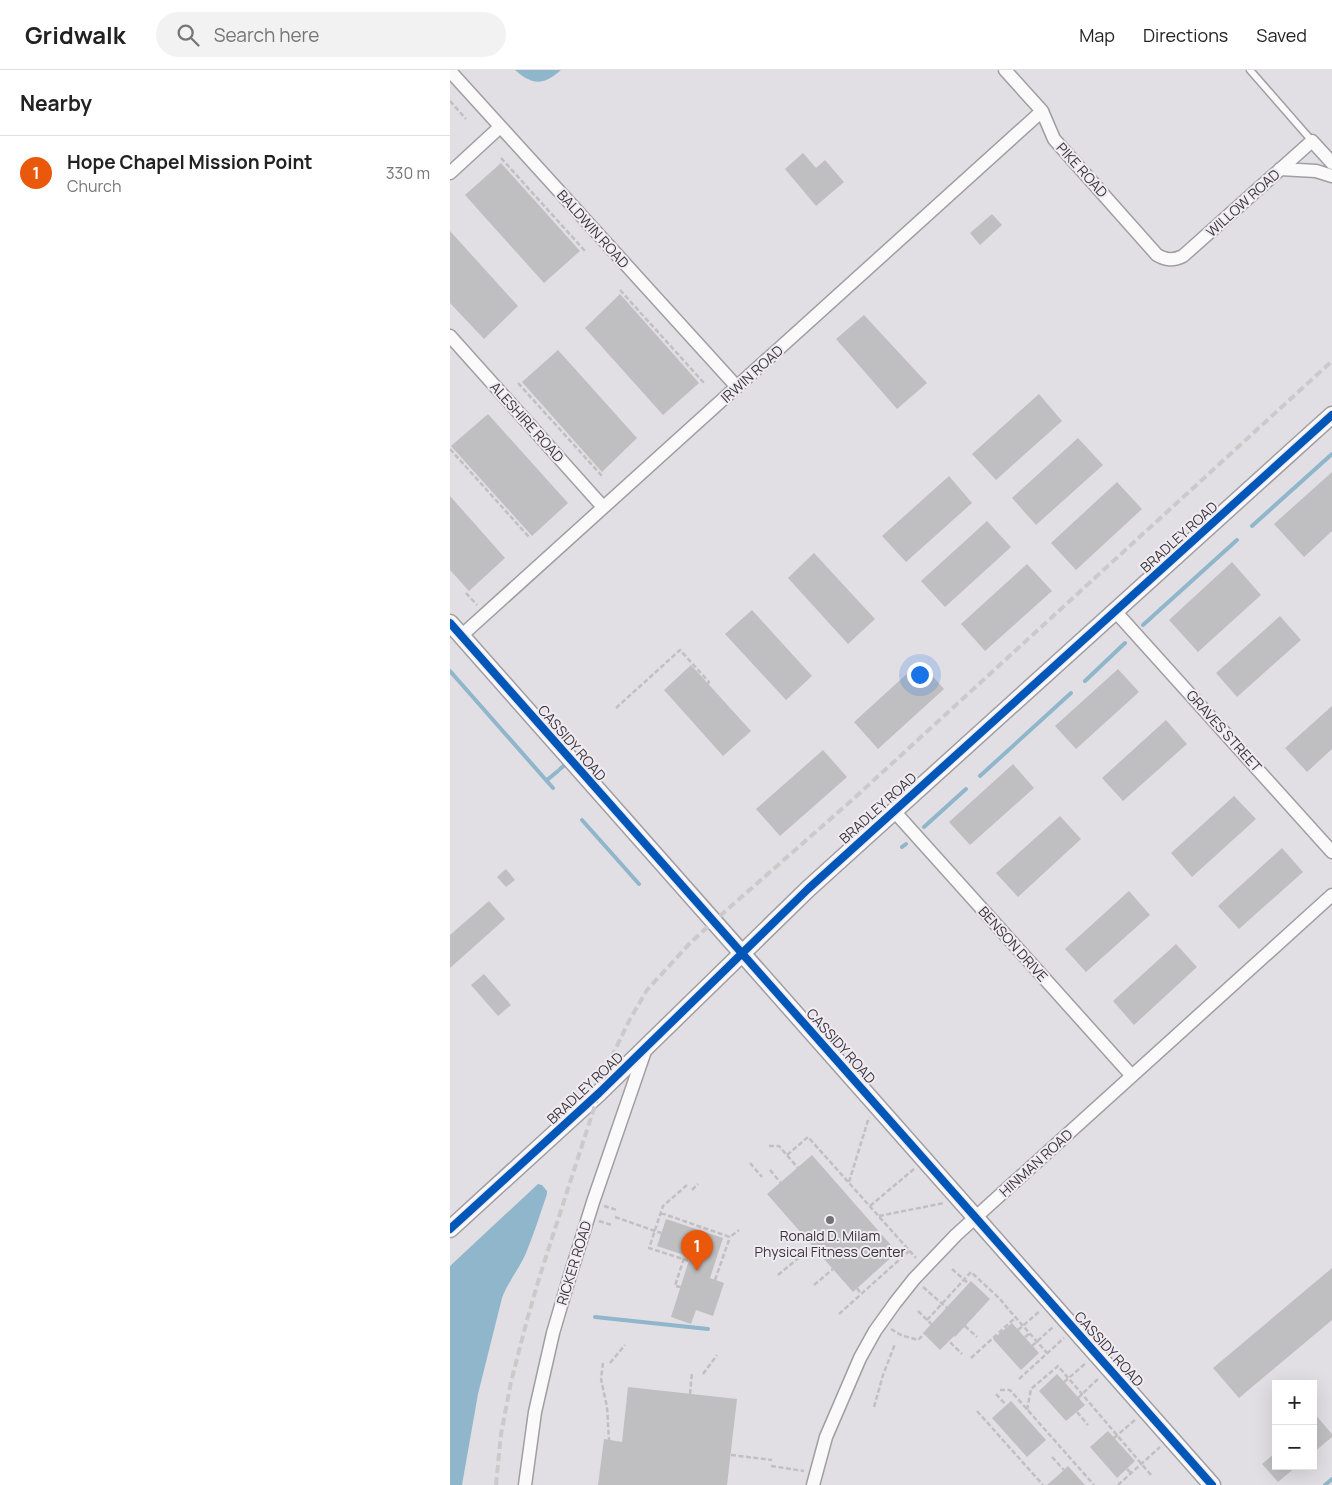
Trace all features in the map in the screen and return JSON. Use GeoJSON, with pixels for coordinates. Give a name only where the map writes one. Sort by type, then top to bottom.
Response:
{"type":"FeatureCollection","features":[{"type":"Feature","properties":{"kind":"street","name":"PIKE ROAD"},"geometry":{"type":"LineString","coordinates":[[1005,70],[1042,111],[1054,139],[1157,255],[1171,260]]}},
{"type":"Feature","properties":{"kind":"street","name":"BALDWIN ROAD"},"geometry":{"type":"LineString","coordinates":[[450,71],[737,388]]}},
{"type":"Feature","properties":{"kind":"street","name":"IRWIN ROAD"},"geometry":{"type":"LineString","coordinates":[[461,636],[1042,111]]}},
{"type":"Feature","properties":{"kind":"street"},"geometry":{"type":"LineString","coordinates":[[450,173],[500,127]]}},
{"type":"Feature","properties":{"kind":"street"},"geometry":{"type":"LineString","coordinates":[[1312,141],[1332,163]]}},
{"type":"Feature","properties":{"kind":"street","name":"WILLOW ROAD"},"geometry":{"type":"LineString","coordinates":[[1171,260],[1177,260],[1183,256],[1312,141]]}},
{"type":"Feature","properties":{"kind":"street"},"geometry":{"type":"LineString","coordinates":[[1280,169],[1316,172],[1332,176]]}},
{"type":"Feature","properties":{"kind":"street","name":"ALESHIRE ROAD"},"geometry":{"type":"LineString","coordinates":[[450,336],[603,507]]}},
{"type":"Feature","properties":{"kind":"street","name":"BRADLEY ROAD"},"geometry":{"type":"LineString","coordinates":[[450,1229],[599,1093],[808,889],[1332,415]]}},
{"type":"Feature","properties":{"kind":"street","name":"GRAVES STREET"},"geometry":{"type":"LineString","coordinates":[[1115,611],[1332,852]]}},
{"type":"Feature","properties":{"kind":"street","name":"CASSIDY ROAD"},"geometry":{"type":"LineString","coordinates":[[450,623],[1212,1485]]}},
{"type":"Feature","properties":{"kind":"street","name":"BENSON DRIVE"},"geometry":{"type":"LineString","coordinates":[[894,811],[1132,1076]]}},
{"type":"Feature","properties":{"kind":"street","name":"HINMAN ROAD"},"geometry":{"type":"LineString","coordinates":[[814,1479],[826,1437],[860,1358],[875,1331],[914,1279],[956,1235],[1332,895]]}},
{"type":"Feature","properties":{"kind":"street","name":"RICKER ROAD"},"geometry":{"type":"LineString","coordinates":[[524,1485],[535,1412],[553,1333],[593,1202],[646,1046]]}},
{"type":"Feature","properties":{"kind":"lane"},"geometry":{"type":"LineString","coordinates":[[1250,70],[1312,141]]}},
{"type":"Feature","properties":{"kind":"path"},"geometry":{"type":"LineString","coordinates":[[450,101],[466,119]]}},
{"type":"Feature","properties":{"kind":"path"},"geometry":{"type":"LineString","coordinates":[[500,158],[584,251]]}},
{"type":"Feature","properties":{"kind":"path"},"geometry":{"type":"LineString","coordinates":[[620,290],[704,383]]}},
{"type":"Feature","properties":{"kind":"path"},"geometry":{"type":"LineString","coordinates":[[518,383],[602,476]]}},
{"type":"Feature","properties":{"kind":"path"},"geometry":{"type":"LineString","coordinates":[[450,449],[529,537]]}},
{"type":"Feature","properties":{"kind":"path"},"geometry":{"type":"LineString","coordinates":[[466,593],[477,605]]}},
{"type":"Feature","properties":{"kind":"path"},"geometry":{"type":"LineString","coordinates":[[616,708],[680,650],[709,682],[708,684]]}},
{"type":"Feature","properties":{"kind":"path"},"geometry":{"type":"LineString","coordinates":[[849,1182],[873,1101]]}},
{"type":"Feature","properties":{"kind":"path"},"geometry":{"type":"LineString","coordinates":[[787,1155],[808,1136],[925,1268]]}},
{"type":"Feature","properties":{"kind":"path"},"geometry":{"type":"LineString","coordinates":[[769,1146],[779,1146],[798,1168]]}},
{"type":"Feature","properties":{"kind":"path"},"geometry":{"type":"LineString","coordinates":[[870,1206],[925,1160]]}},
{"type":"Feature","properties":{"kind":"path"},"geometry":{"type":"LineString","coordinates":[[750,1163],[762,1177]]}},
{"type":"Feature","properties":{"kind":"path"},"geometry":{"type":"LineString","coordinates":[[770,1170],[781,1183]]}},
{"type":"Feature","properties":{"kind":"path"},"geometry":{"type":"LineString","coordinates":[[692,1190],[698,1184]]}},
{"type":"Feature","properties":{"kind":"path"},"geometry":{"type":"LineString","coordinates":[[687,1185],[663,1206],[649,1248],[689,1261]]}},
{"type":"Feature","properties":{"kind":"path"},"geometry":{"type":"LineString","coordinates":[[878,1216],[960,1199]]}},
{"type":"Feature","properties":{"kind":"path"},"geometry":{"type":"LineString","coordinates":[[661,1212],[730,1238]]}},
{"type":"Feature","properties":{"kind":"path"},"geometry":{"type":"LineString","coordinates":[[614,1217],[661,1233]]}},
{"type":"Feature","properties":{"kind":"path"},"geometry":{"type":"LineString","coordinates":[[715,1280],[730,1238],[738,1230]]}},
{"type":"Feature","properties":{"kind":"path"},"geometry":{"type":"LineString","coordinates":[[778,1275],[813,1246]]}},
{"type":"Feature","properties":{"kind":"path"},"geometry":{"type":"LineString","coordinates":[[662,1252],[664,1248]]}},
{"type":"Feature","properties":{"kind":"path"},"geometry":{"type":"LineString","coordinates":[[839,1314],[909,1251]]}},
{"type":"Feature","properties":{"kind":"path"},"geometry":{"type":"LineString","coordinates":[[681,1288],[675,1286],[685,1255]]}},
{"type":"Feature","properties":{"kind":"path"},"geometry":{"type":"LineString","coordinates":[[814,1285],[833,1269]]}},
{"type":"Feature","properties":{"kind":"path"},"geometry":{"type":"LineString","coordinates":[[952,1269],[969,1284]]}},
{"type":"Feature","properties":{"kind":"path"},"geometry":{"type":"LineString","coordinates":[[928,1320],[971,1272],[1000,1299],[1047,1353]]}},
{"type":"Feature","properties":{"kind":"path"},"geometry":{"type":"LineString","coordinates":[[914,1279],[947,1308]]}},
{"type":"Feature","properties":{"kind":"path"},"geometry":{"type":"LineString","coordinates":[[857,1288],[861,1294]]}},
{"type":"Feature","properties":{"kind":"path"},"geometry":{"type":"LineString","coordinates":[[1018,1330],[1050,1302]]}},
{"type":"Feature","properties":{"kind":"path"},"geometry":{"type":"LineString","coordinates":[[918,1310],[937,1328],[945,1341],[962,1354]]}},
{"type":"Feature","properties":{"kind":"path"},"geometry":{"type":"LineString","coordinates":[[972,1358],[1016,1318]]}},
{"type":"Feature","properties":{"kind":"path"},"geometry":{"type":"LineString","coordinates":[[1032,1346],[1069,1323]]}},
{"type":"Feature","properties":{"kind":"path"},"geometry":{"type":"LineString","coordinates":[[1019,1379],[1047,1353],[1069,1323]]}},
{"type":"Feature","properties":{"kind":"path"},"geometry":{"type":"LineString","coordinates":[[933,1332],[941,1324]]}},
{"type":"Feature","properties":{"kind":"path"},"geometry":{"type":"LineString","coordinates":[[965,1326],[977,1336]]}},
{"type":"Feature","properties":{"kind":"path"},"geometry":{"type":"LineString","coordinates":[[901,1335],[918,1340],[924,1334]]}},
{"type":"Feature","properties":{"kind":"path"},"geometry":{"type":"LineString","coordinates":[[1025,1337],[1029,1334]]}},
{"type":"Feature","properties":{"kind":"path"},"geometry":{"type":"LineString","coordinates":[[874,1407],[895,1344]]}},
{"type":"Feature","properties":{"kind":"path"},"geometry":{"type":"LineString","coordinates":[[610,1363],[625,1345]]}},
{"type":"Feature","properties":{"kind":"path"},"geometry":{"type":"LineString","coordinates":[[1064,1382],[1096,1354]]}},
{"type":"Feature","properties":{"kind":"path"},"geometry":{"type":"LineString","coordinates":[[703,1374],[717,1355]]}},
{"type":"Feature","properties":{"kind":"path"},"geometry":{"type":"LineString","coordinates":[[1032,1360],[1036,1364]]}},
{"type":"Feature","properties":{"kind":"path"},"geometry":{"type":"LineString","coordinates":[[603,1363],[602,1379],[607,1407],[609,1440]]}},
{"type":"Feature","properties":{"kind":"path"},"geometry":{"type":"LineString","coordinates":[[1027,1410],[1032,1389],[1058,1366],[1083,1394],[1116,1437],[1151,1475]]}},
{"type":"Feature","properties":{"kind":"path"},"geometry":{"type":"LineString","coordinates":[[1078,1398],[1110,1369]]}},
{"type":"Feature","properties":{"kind":"path"},"geometry":{"type":"LineString","coordinates":[[690,1394],[692,1372]]}},
{"type":"Feature","properties":{"kind":"path"},"geometry":{"type":"LineString","coordinates":[[1000,1390],[1010,1390],[1094,1485]]}},
{"type":"Feature","properties":{"kind":"path"},"geometry":{"type":"LineString","coordinates":[[996,1394],[1006,1405]]}},
{"type":"Feature","properties":{"kind":"path"},"geometry":{"type":"LineString","coordinates":[[1116,1437],[1146,1410]]}},
{"type":"Feature","properties":{"kind":"path"},"geometry":{"type":"LineString","coordinates":[[977,1411],[1043,1485]]}},
{"type":"Feature","properties":{"kind":"path"},"geometry":{"type":"LineString","coordinates":[[1077,1412],[1088,1425]]}},
{"type":"Feature","properties":{"kind":"path"},"geometry":{"type":"LineString","coordinates":[[997,1433],[1002,1429]]}},
{"type":"Feature","properties":{"kind":"path"},"geometry":{"type":"LineString","coordinates":[[1118,1485],[1170,1438]]}},
{"type":"Feature","properties":{"kind":"path"},"geometry":{"type":"LineString","coordinates":[[731,1455],[772,1460]]}},
{"type":"Feature","properties":{"kind":"path"},"geometry":{"type":"LineString","coordinates":[[1052,1457],[1064,1470]]}},
{"type":"Feature","properties":{"kind":"path"},"geometry":{"type":"LineString","coordinates":[[771,1466],[814,1479]]}},
{"type":"Feature","properties":{"kind":"path"},"geometry":{"type":"LineString","coordinates":[[1127,1469],[1131,1473]]}},
{"type":"Feature","properties":{"kind":"water"},"geometry":{"type":"Polygon","coordinates":[[[515,70],[561,70],[549,79],[538,82],[527,79],[515,70]]]}},
{"type":"Feature","properties":{"kind":"water"},"geometry":{"type":"Polygon","coordinates":[[[538,1184],[542,1185],[547,1194],[526,1253],[502,1298],[478,1394],[462,1485],[450,1485],[450,1266],[538,1184]]]}},
{"type":"Feature","properties":{"kind":"building"},"geometry":{"type":"Polygon","coordinates":[[[803,153],[816,168],[825,160],[844,182],[816,206],[785,169],[803,153]]]}},
{"type":"Feature","properties":{"kind":"building"},"geometry":{"type":"Polygon","coordinates":[[[501,163],[580,251],[544,283],[465,195],[501,163]]]}},
{"type":"Feature","properties":{"kind":"building"},"geometry":{"type":"Polygon","coordinates":[[[992,214],[1002,225],[980,245],[970,233],[992,214]]]}},
{"type":"Feature","properties":{"kind":"building"},"geometry":{"type":"Polygon","coordinates":[[[450,231],[518,306],[484,339],[450,303],[450,231]]]}},
{"type":"Feature","properties":{"kind":"building"},"geometry":{"type":"Polygon","coordinates":[[[620,294],[699,383],[663,415],[585,328],[620,294]]]}},
{"type":"Feature","properties":{"kind":"building"},"geometry":{"type":"Polygon","coordinates":[[[864,315],[927,383],[897,409],[836,339],[864,315]]]}},
{"type":"Feature","properties":{"kind":"building"},"geometry":{"type":"Polygon","coordinates":[[[558,350],[637,438],[602,472],[522,382],[558,350]]]}},
{"type":"Feature","properties":{"kind":"building"},"geometry":{"type":"Polygon","coordinates":[[[1039,394],[1062,421],[996,480],[972,454],[1039,394]]]}},
{"type":"Feature","properties":{"kind":"building"},"geometry":{"type":"Polygon","coordinates":[[[488,414],[568,503],[532,536],[451,446],[488,414]]]}},
{"type":"Feature","properties":{"kind":"building"},"geometry":{"type":"Polygon","coordinates":[[[1078,438],[1103,465],[1036,525],[1012,498],[1078,438]]]}},
{"type":"Feature","properties":{"kind":"building"},"geometry":{"type":"Polygon","coordinates":[[[1332,472],[1332,531],[1304,557],[1274,524],[1332,472]]]}},
{"type":"Feature","properties":{"kind":"building"},"geometry":{"type":"Polygon","coordinates":[[[949,476],[972,503],[906,562],[882,536],[949,476]]]}},
{"type":"Feature","properties":{"kind":"building"},"geometry":{"type":"Polygon","coordinates":[[[1117,482],[1142,509],[1076,570],[1051,543],[1117,482]]]}},
{"type":"Feature","properties":{"kind":"building"},"geometry":{"type":"Polygon","coordinates":[[[450,496],[505,558],[469,591],[450,570],[450,496]]]}},
{"type":"Feature","properties":{"kind":"building"},"geometry":{"type":"Polygon","coordinates":[[[987,521],[1011,547],[945,607],[921,581],[987,521]]]}},
{"type":"Feature","properties":{"kind":"building"},"geometry":{"type":"Polygon","coordinates":[[[814,553],[875,619],[848,644],[788,578],[814,553]]]}},
{"type":"Feature","properties":{"kind":"building"},"geometry":{"type":"Polygon","coordinates":[[[1232,562],[1261,595],[1198,652],[1169,620],[1232,562]]]}},
{"type":"Feature","properties":{"kind":"building"},"geometry":{"type":"Polygon","coordinates":[[[1027,564],[1052,591],[985,651],[961,624],[1027,564]]]}},
{"type":"Feature","properties":{"kind":"building"},"geometry":{"type":"Polygon","coordinates":[[[752,610],[812,676],[786,700],[725,634],[752,610]]]}},
{"type":"Feature","properties":{"kind":"building"},"geometry":{"type":"Polygon","coordinates":[[[1280,616],[1301,640],[1237,697],[1216,673],[1280,616]]]}},
{"type":"Feature","properties":{"kind":"building"},"geometry":{"type":"Polygon","coordinates":[[[920,662],[944,689],[878,749],[854,722],[920,662]]]}},
{"type":"Feature","properties":{"kind":"building"},"geometry":{"type":"Polygon","coordinates":[[[691,665],[751,731],[723,756],[664,690],[691,665]]]}},
{"type":"Feature","properties":{"kind":"building"},"geometry":{"type":"Polygon","coordinates":[[[1118,669],[1139,692],[1076,749],[1055,726],[1118,669]]]}},
{"type":"Feature","properties":{"kind":"building"},"geometry":{"type":"Polygon","coordinates":[[[1332,706],[1332,749],[1307,772],[1285,748],[1332,706]]]}},
{"type":"Feature","properties":{"kind":"building"},"geometry":{"type":"Polygon","coordinates":[[[1166,720],[1187,744],[1123,801],[1102,778],[1166,720]]]}},
{"type":"Feature","properties":{"kind":"building"},"geometry":{"type":"Polygon","coordinates":[[[823,750],[847,777],[780,836],[756,809],[823,750]]]}},
{"type":"Feature","properties":{"kind":"building"},"geometry":{"type":"Polygon","coordinates":[[[1013,764],[1034,788],[970,845],[949,822],[1013,764]]]}},
{"type":"Feature","properties":{"kind":"building"},"geometry":{"type":"Polygon","coordinates":[[[1234,796],[1256,819],[1192,877],[1171,853],[1234,796]]]}},
{"type":"Feature","properties":{"kind":"building"},"geometry":{"type":"Polygon","coordinates":[[[1060,816],[1081,839],[1018,897],[996,873],[1060,816]]]}},
{"type":"Feature","properties":{"kind":"building"},"geometry":{"type":"Polygon","coordinates":[[[1282,848],[1303,872],[1239,929],[1218,906],[1282,848]]]}},
{"type":"Feature","properties":{"kind":"building"},"geometry":{"type":"Polygon","coordinates":[[[506,869],[515,880],[506,887],[497,877],[506,869]]]}},
{"type":"Feature","properties":{"kind":"building"},"geometry":{"type":"Polygon","coordinates":[[[1129,891],[1150,915],[1086,972],[1065,949],[1129,891]]]}},
{"type":"Feature","properties":{"kind":"building"},"geometry":{"type":"Polygon","coordinates":[[[489,901],[505,919],[450,968],[450,935],[489,901]]]}},
{"type":"Feature","properties":{"kind":"building"},"geometry":{"type":"Polygon","coordinates":[[[1176,944],[1197,967],[1134,1025],[1113,1001],[1176,944]]]}},
{"type":"Feature","properties":{"kind":"building"},"geometry":{"type":"Polygon","coordinates":[[[484,974],[511,1005],[498,1016],[471,985],[484,974]]]}},
{"type":"Feature","properties":{"kind":"building","name":"Ronald D. Milam Physical Fitness Center"},"geometry":{"type":"Polygon","coordinates":[[[812,1155],[897,1252],[853,1292],[767,1194],[812,1155]]]}},
{"type":"Feature","properties":{"kind":"building"},"geometry":{"type":"Polygon","coordinates":[[[666,1219],[723,1238],[710,1278],[724,1283],[713,1316],[696,1310],[691,1324],[671,1317],[690,1257],[657,1246],[666,1219]]]}},
{"type":"Feature","properties":{"kind":"building"},"geometry":{"type":"Polygon","coordinates":[[[1332,1268],[1332,1320],[1239,1398],[1213,1368],[1332,1268]]]}},
{"type":"Feature","properties":{"kind":"building"},"geometry":{"type":"Polygon","coordinates":[[[971,1281],[990,1299],[955,1337],[940,1350],[923,1333],[971,1281]]]}},
{"type":"Feature","properties":{"kind":"building"},"geometry":{"type":"Polygon","coordinates":[[[1012,1323],[1039,1353],[1021,1370],[993,1339],[1012,1323]]]}},
{"type":"Feature","properties":{"kind":"building"},"geometry":{"type":"Polygon","coordinates":[[[1057,1374],[1085,1405],[1066,1421],[1039,1391],[1057,1374]]]}},
{"type":"Feature","properties":{"kind":"building"},"geometry":{"type":"Polygon","coordinates":[[[628,1387],[737,1399],[727,1485],[598,1485],[604,1439],[622,1442],[628,1387]]]}},
{"type":"Feature","properties":{"kind":"building"},"geometry":{"type":"Polygon","coordinates":[[[1011,1401],[1046,1440],[1027,1457],[992,1418],[1011,1401]]]}},
{"type":"Feature","properties":{"kind":"building"},"geometry":{"type":"Polygon","coordinates":[[[1317,1417],[1332,1434],[1332,1437],[1317,1450],[1317,1417]]]}},
{"type":"Feature","properties":{"kind":"building"},"geometry":{"type":"Polygon","coordinates":[[[1108,1431],[1135,1461],[1117,1478],[1090,1447],[1108,1431]]]}},
{"type":"Feature","properties":{"kind":"building"},"geometry":{"type":"Polygon","coordinates":[[[1272,1455],[1272,1470],[1292,1470],[1278,1482],[1262,1464],[1272,1455]]]}},
{"type":"Feature","properties":{"kind":"building"},"geometry":{"type":"Polygon","coordinates":[[[1068,1466],[1085,1485],[1047,1485],[1064,1470],[1068,1466]]]}},
{"type":"Feature","properties":{"kind":"waterway"},"geometry":{"type":"LineString","coordinates":[[1252,526],[1332,454]]}},
{"type":"Feature","properties":{"kind":"waterway"},"geometry":{"type":"LineString","coordinates":[[1143,625],[1237,540]]}},
{"type":"Feature","properties":{"kind":"waterway"},"geometry":{"type":"LineString","coordinates":[[1085,681],[1125,643]]}},
{"type":"Feature","properties":{"kind":"waterway"},"geometry":{"type":"LineString","coordinates":[[450,671],[553,788]]}},
{"type":"Feature","properties":{"kind":"waterway"},"geometry":{"type":"LineString","coordinates":[[980,776],[1071,693]]}},
{"type":"Feature","properties":{"kind":"waterway"},"geometry":{"type":"LineString","coordinates":[[560,769],[567,763]]}},
{"type":"Feature","properties":{"kind":"waterway"},"geometry":{"type":"LineString","coordinates":[[547,780],[558,771]]}},
{"type":"Feature","properties":{"kind":"waterway"},"geometry":{"type":"LineString","coordinates":[[924,827],[966,789]]}},
{"type":"Feature","properties":{"kind":"waterway"},"geometry":{"type":"LineString","coordinates":[[582,820],[639,884]]}},
{"type":"Feature","properties":{"kind":"waterway"},"geometry":{"type":"LineString","coordinates":[[902,847],[906,844]]}},
{"type":"Feature","properties":{"kind":"waterway"},"geometry":{"type":"LineString","coordinates":[[595,1317],[708,1329]]}},
{"type":"Feature","properties":{"kind":"waterway"},"geometry":{"type":"LineString","coordinates":[[1325,1485],[1332,1479]]}},
{"type":"Feature","properties":{"kind":"railway"},"geometry":{"type":"LineString","coordinates":[[496,1485],[501,1434],[511,1382],[541,1272],[614,1052],[647,990],[690,943],[851,801],[1332,361]]}},
{"type":"Feature","properties":{"kind":"cycle path"},"geometry":{"type":"LineString","coordinates":[[450,1229],[599,1093],[808,889],[1332,415]]}},
{"type":"Feature","properties":{"kind":"cycle path"},"geometry":{"type":"LineString","coordinates":[[450,623],[1212,1485]]}},
{"type":"Feature","properties":{"kind":"place","name":"Ronald D. Milam Physical Fitness Center"},"geometry":{"type":"Point","coordinates":[830,1220]}},
{"type":"Feature","properties":{"kind":"place","name":"Hope Chapel Mission Point"},"geometry":{"type":"Point","coordinates":[697,1271]}}]}
